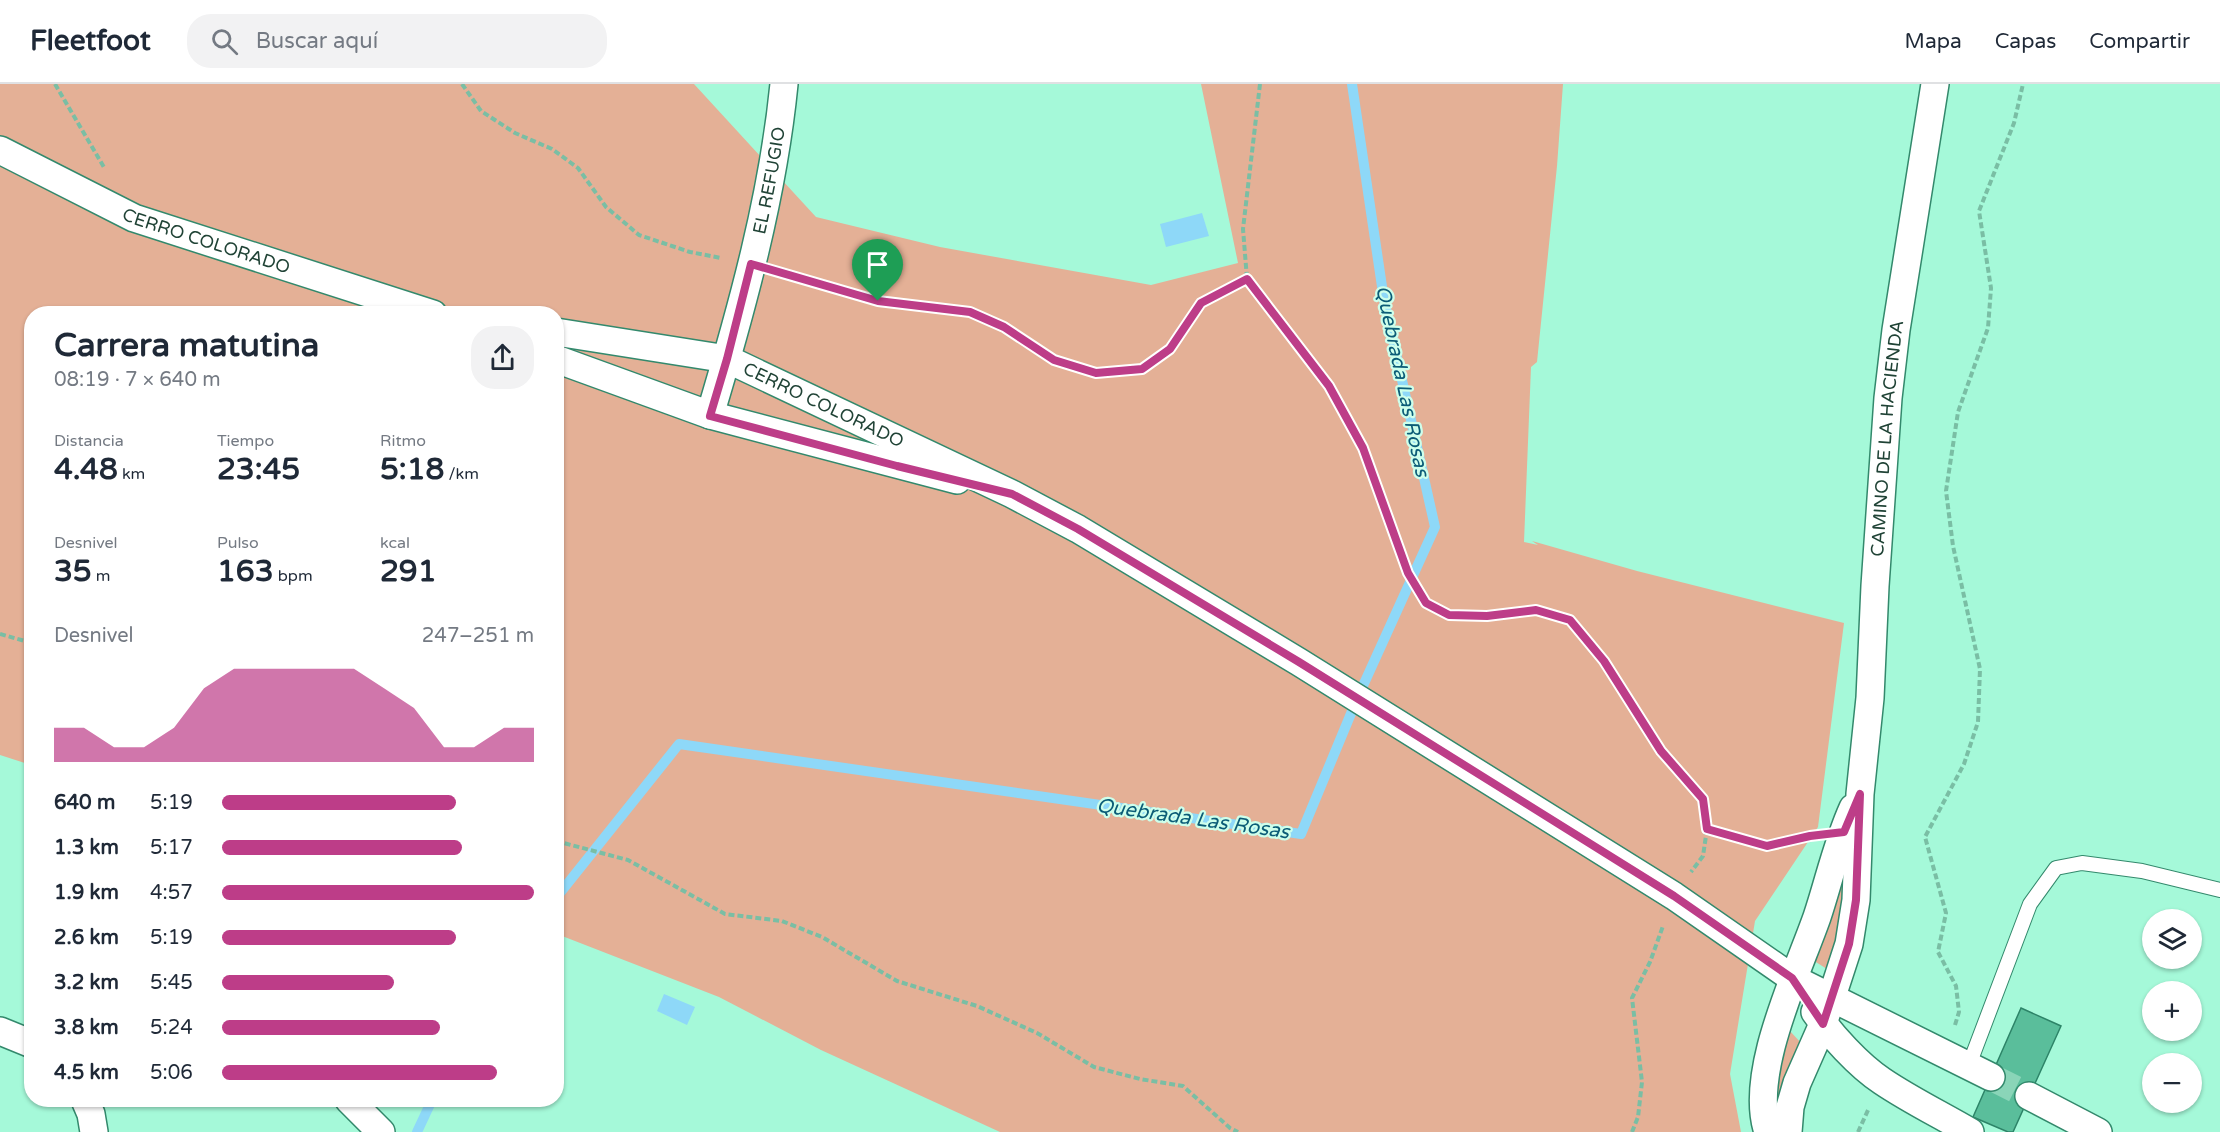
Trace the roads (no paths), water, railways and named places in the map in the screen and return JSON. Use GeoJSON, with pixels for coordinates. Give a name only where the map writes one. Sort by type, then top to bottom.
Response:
{"type":"FeatureCollection","features":[{"type":"Feature","properties":{"kind":"street","name":"EL REFUGIO"},"geometry":{"type":"LineString","coordinates":[[710,416],[751,264],[768,187],[784,84]]}},
{"type":"Feature","properties":{"kind":"street","name":"CAMINO DE LA HACIENDA"},"geometry":{"type":"LineString","coordinates":[[1788,1132],[1790,1107],[1797,1083],[1828,1011],[1849,944],[1856,900],[1860,794],[1870,699],[1888,398],[1896,330],[1935,84]]}},
{"type":"Feature","properties":{"kind":"street","name":"CERRO COLORADO"},"geometry":{"type":"LineString","coordinates":[[0,150],[134,218],[415,306]]}},
{"type":"Feature","properties":{"kind":"street","name":"CERRO COLORADO"},"geometry":{"type":"LineString","coordinates":[[564,333],[727,359],[1012,494],[1078,529],[1299,662],[1674,896],[1792,978],[1828,1011],[1851,1053],[1880,1080],[1970,1132]]}},
{"type":"Feature","properties":{"kind":"street","name":"CERRO COLORADO"},"geometry":{"type":"LineString","coordinates":[[564,362],[710,416],[1012,494]]}},
{"type":"Feature","properties":{"kind":"street","name":"CAMINO DE LA HACIENDA"},"geometry":{"type":"LineString","coordinates":[[1768,1132],[1762,1094],[1770,1055],[1792,978],[1811,934],[1844,832],[1860,794]]}},
{"type":"Feature","properties":{"kind":"street","name":"CERRO COLORADO"},"geometry":{"type":"LineString","coordinates":[[1828,1011],[1969,1066]]}},
{"type":"Feature","properties":{"kind":"street"},"geometry":{"type":"LineString","coordinates":[[0,1031],[24,1041]]}},
{"type":"Feature","properties":{"kind":"street"},"geometry":{"type":"LineString","coordinates":[[2029,1096],[2064,1124],[2098,1132]]}},
{"type":"Feature","properties":{"kind":"street"},"geometry":{"type":"LineString","coordinates":[[88,1107],[92,1114],[94,1132]]}},
{"type":"Feature","properties":{"kind":"street"},"geometry":{"type":"LineString","coordinates":[[356,1107],[381,1132]]}},
{"type":"Feature","properties":{"kind":"lane"},"geometry":{"type":"LineString","coordinates":[[1969,1066],[2030,904],[2056,868],[2082,863],[2122,868],[2220,890]]}},
{"type":"Feature","properties":{"kind":"water"},"geometry":{"type":"Polygon","coordinates":[[[1202,213],[1209,236],[1166,247],[1160,224],[1202,213]]]}},
{"type":"Feature","properties":{"kind":"water"},"geometry":{"type":"Polygon","coordinates":[[[664,994],[695,1007],[687,1025],[657,1011],[664,994]]]}},
{"type":"Feature","properties":{"kind":"waterway","name":"Quebrada Las Rosas"},"geometry":{"type":"LineString","coordinates":[[564,888],[679,744],[1301,834],[1357,699],[1435,527],[1384,300],[1352,84]]}},
{"type":"Feature","properties":{"kind":"waterway","name":"Quebrada Las Rosas"},"geometry":{"type":"LineString","coordinates":[[417,1132],[429,1107]]}},
{"type":"Feature","properties":{"kind":"tunnel"},"geometry":{"type":"LineString","coordinates":[[1991,1077],[2029,1096]]}}]}
